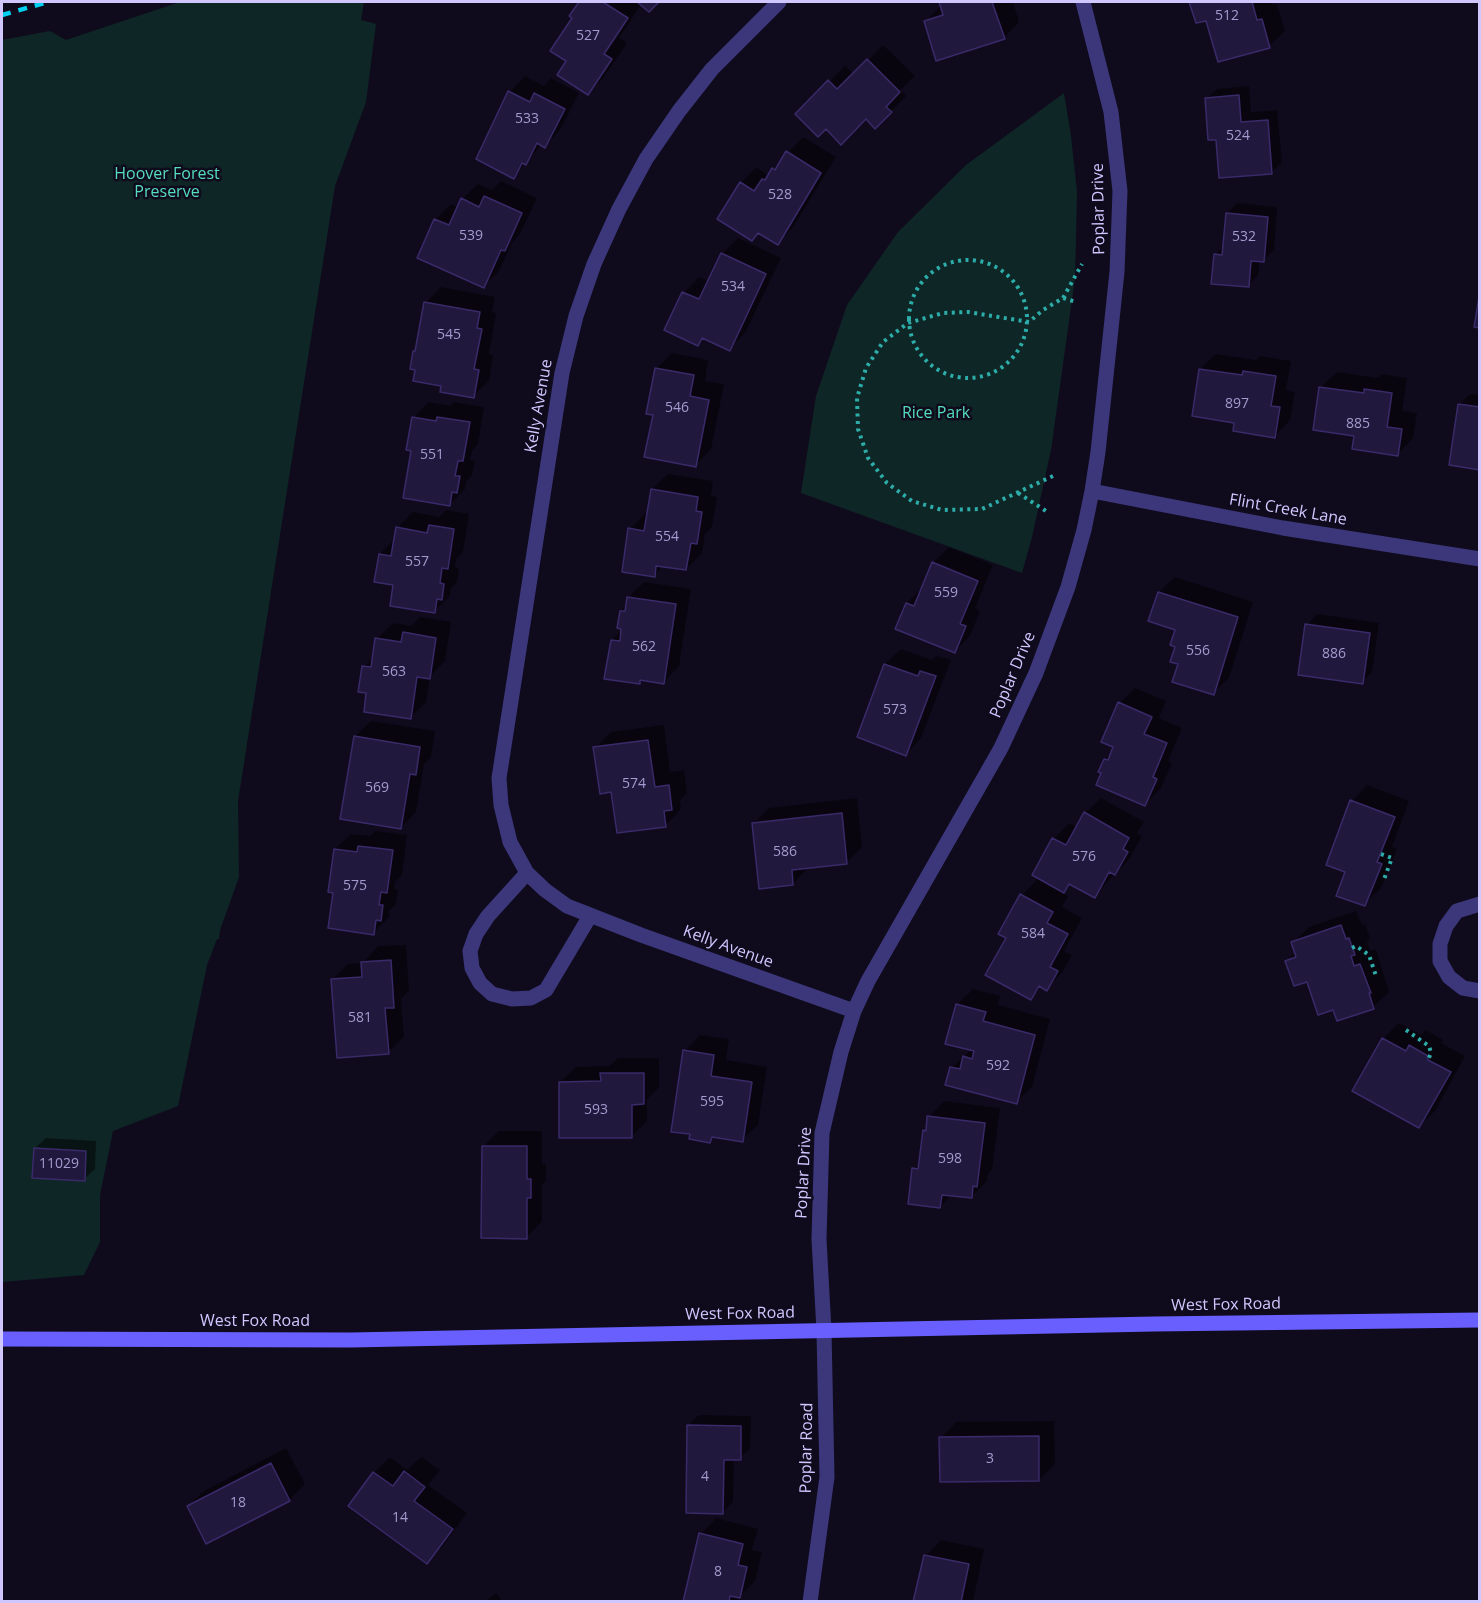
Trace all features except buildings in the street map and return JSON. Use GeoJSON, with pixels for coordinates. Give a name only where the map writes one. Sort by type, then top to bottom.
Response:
{"type":"FeatureCollection","features":[{"type":"Feature","properties":{"kind":"street","name":"Kelly Avenue"},"geometry":{"type":"LineString","coordinates":[[780,2],[712,69],[679,111],[646,159],[618,209],[594,264],[576,316],[562,373],[499,778],[501,805],[510,842],[527,873],[567,906],[854,1011]]}},
{"type":"Feature","properties":{"kind":"street","name":"Poplar Drive"},"geometry":{"type":"LineString","coordinates":[[824,1331],[819,1239],[822,1133],[854,1011],[868,981],[1001,748],[1036,673],[1068,587],[1092,491],[1118,272],[1120,191],[1111,112],[1083,2]]}},
{"type":"Feature","properties":{"kind":"street","name":"Flint Creek Lane"},"geometry":{"type":"LineString","coordinates":[[1092,491],[1283,528],[1479,559]]}},
{"type":"Feature","properties":{"kind":"street"},"geometry":{"type":"LineString","coordinates":[[527,873],[488,916],[476,934],[470,951],[472,968],[480,982],[492,994],[512,999],[531,998],[546,990],[590,916]]}},
{"type":"Feature","properties":{"kind":"street"},"geometry":{"type":"LineString","coordinates":[[1479,904],[1457,911],[1446,926],[1440,944],[1440,962],[1449,977],[1463,988],[1479,991]]}},
{"type":"Feature","properties":{"kind":"street","name":"West Fox Road"},"geometry":{"type":"LineString","coordinates":[[2,1339],[351,1340],[1479,1320]]}},
{"type":"Feature","properties":{"kind":"street","name":"Poplar Road"},"geometry":{"type":"LineString","coordinates":[[810,1602],[827,1477],[824,1331]]}},
{"type":"Feature","properties":{"kind":"path"},"geometry":{"type":"LineString","coordinates":[[967,259],[987,262],[1004,271],[1018,285],[1026,302],[1029,322],[1016,353],[1002,368],[982,376],[962,378],[942,372],[925,360],[913,343],[908,323],[910,304],[918,286],[924,279],[948,262],[967,259]]}},
{"type":"Feature","properties":{"kind":"path"},"geometry":{"type":"LineString","coordinates":[[1053,476],[982,509],[942,510],[912,501],[887,483],[868,458],[858,429],[857,398],[866,368],[883,342],[908,323],[943,313],[968,312],[1029,322],[1063,298],[1082,264]]}},
{"type":"Feature","properties":{"kind":"path"},"geometry":{"type":"LineString","coordinates":[[1063,298],[1076,302]]}},
{"type":"Feature","properties":{"kind":"path"},"geometry":{"type":"LineString","coordinates":[[1017,492],[1046,511]]}},
{"type":"Feature","properties":{"kind":"path"},"geometry":{"type":"LineString","coordinates":[[1381,854],[1392,858],[1383,882]]}},
{"type":"Feature","properties":{"kind":"path"},"geometry":{"type":"LineString","coordinates":[[1352,948],[1356,946],[1369,955],[1376,976]]}},
{"type":"Feature","properties":{"kind":"path"},"geometry":{"type":"LineString","coordinates":[[1406,1030],[1429,1046],[1431,1053],[1428,1060]]}},
{"type":"Feature","properties":{"kind":"green space","name":"Hoover Forest Preserve"},"geometry":{"type":"Polygon","coordinates":[[[180,2],[364,2],[361,20],[376,24],[366,102],[335,186],[238,801],[239,877],[220,930],[219,939],[217,939],[207,965],[178,1106],[113,1131],[100,1195],[100,1242],[84,1275],[2,1282],[2,40],[50,31],[66,40],[180,2]]]}},
{"type":"Feature","properties":{"kind":"green space","name":"Rice Park"},"geometry":{"type":"Polygon","coordinates":[[[1064,93],[1077,192],[1075,278],[1051,450],[1022,573],[801,493],[816,396],[847,305],[898,232],[966,165],[1064,93]]]}},
{"type":"Feature","properties":{"kind":"railway"},"geometry":{"type":"LineString","coordinates":[[2,15],[48,2]]}}]}
